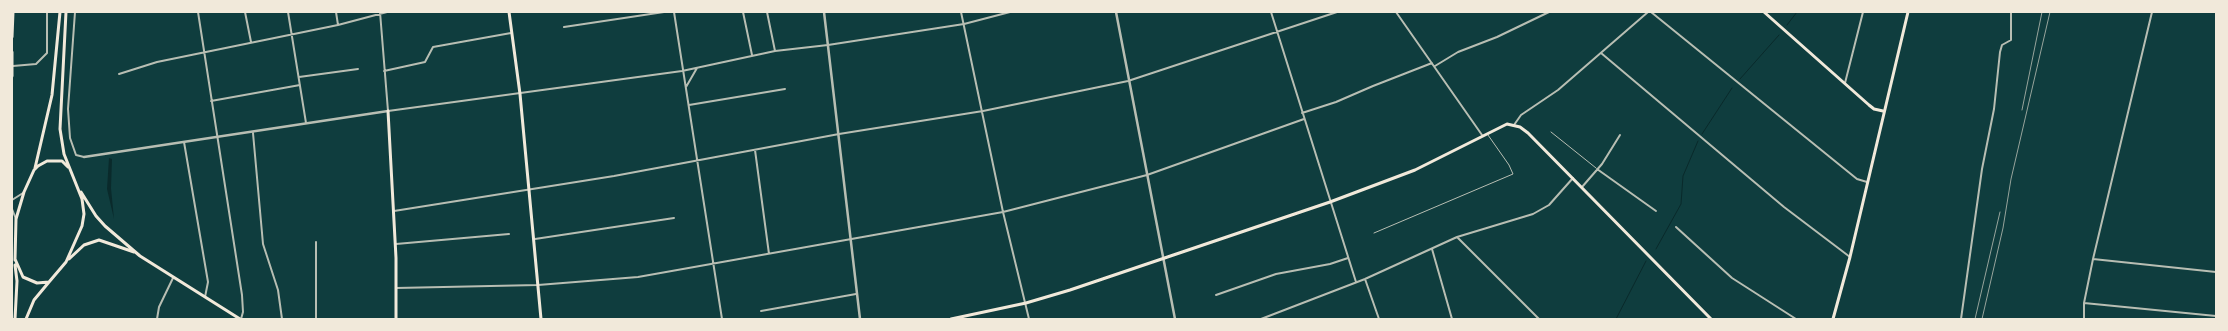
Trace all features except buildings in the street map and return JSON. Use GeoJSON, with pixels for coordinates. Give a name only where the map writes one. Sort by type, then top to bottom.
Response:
{"type":"FeatureCollection","features":[{"type":"Feature","properties":{"kind":"main road"},"geometry":{"type":"LineString","coordinates":[[12,37],[13,12]]}},
{"type":"Feature","properties":{"kind":"main road"},"geometry":{"type":"LineString","coordinates":[[15,319],[17,281],[15,259],[16,219],[24,192],[34,170],[52,95],[60,12]]}},
{"type":"Feature","properties":{"kind":"main road"},"geometry":{"type":"LineString","coordinates":[[66,12],[60,129],[64,154],[78,187],[100,221],[136,253],[173,278],[240,319]]}},
{"type":"Feature","properties":{"kind":"main road"},"geometry":{"type":"LineString","coordinates":[[509,12],[520,94],[535,239],[541,319]]}},
{"type":"Feature","properties":{"kind":"main road"},"geometry":{"type":"LineString","coordinates":[[1764,12],[1874,109],[1883,111]]}},
{"type":"Feature","properties":{"kind":"main road"},"geometry":{"type":"LineString","coordinates":[[1834,319],[1850,258],[1883,111],[1908,12]]}},
{"type":"Feature","properties":{"kind":"main road"},"geometry":{"type":"LineString","coordinates":[[12,52],[12,76]]}},
{"type":"Feature","properties":{"kind":"main road"},"geometry":{"type":"LineString","coordinates":[[388,111],[396,244],[396,319]]}},
{"type":"Feature","properties":{"kind":"main road"},"geometry":{"type":"LineString","coordinates":[[951,319],[1026,303],[1070,290],[1330,202],[1416,170],[1499,126],[1514,125],[1528,133],[1574,178],[1711,319]]}},
{"type":"Feature","properties":{"kind":"main road"},"geometry":{"type":"LineString","coordinates":[[34,170],[41,163],[56,160],[62,161],[69,168]]}},
{"type":"Feature","properties":{"kind":"main road"},"geometry":{"type":"LineString","coordinates":[[66,262],[82,226],[83,206],[78,187]]}},
{"type":"Feature","properties":{"kind":"main road"},"geometry":{"type":"LineString","coordinates":[[26,319],[34,300],[66,262],[84,245],[99,240],[136,253]]}},
{"type":"Feature","properties":{"kind":"main road"},"geometry":{"type":"LineString","coordinates":[[15,259],[20,274],[23,277],[37,283],[49,282]]}},
{"type":"Feature","properties":{"kind":"street"},"geometry":{"type":"LineString","coordinates":[[13,66],[36,64],[47,53],[47,12]]}},
{"type":"Feature","properties":{"kind":"street"},"geometry":{"type":"LineString","coordinates":[[75,12],[68,109],[70,138],[76,155],[84,157],[253,133],[388,111],[682,71],[775,51],[828,45],[964,24],[1010,12]]}},
{"type":"Feature","properties":{"kind":"street"},"geometry":{"type":"LineString","coordinates":[[198,12],[203,53],[242,295],[243,312],[240,319]]}},
{"type":"Feature","properties":{"kind":"street"},"geometry":{"type":"LineString","coordinates":[[246,12],[251,42]]}},
{"type":"Feature","properties":{"kind":"street"},"geometry":{"type":"LineString","coordinates":[[288,12],[306,124]]}},
{"type":"Feature","properties":{"kind":"street"},"geometry":{"type":"LineString","coordinates":[[336,12],[338,25]]}},
{"type":"Feature","properties":{"kind":"street"},"geometry":{"type":"LineString","coordinates":[[118,74],[157,62],[292,33],[338,25],[387,12]]}},
{"type":"Feature","properties":{"kind":"street"},"geometry":{"type":"LineString","coordinates":[[564,27],[664,12]]}},
{"type":"Feature","properties":{"kind":"street"},"geometry":{"type":"LineString","coordinates":[[674,12],[682,71],[699,160],[722,319]]}},
{"type":"Feature","properties":{"kind":"street"},"geometry":{"type":"LineString","coordinates":[[742,12],[752,55]]}},
{"type":"Feature","properties":{"kind":"street"},"geometry":{"type":"LineString","coordinates":[[767,12],[775,51]]}},
{"type":"Feature","properties":{"kind":"street"},"geometry":{"type":"LineString","coordinates":[[824,12],[860,319]]}},
{"type":"Feature","properties":{"kind":"street"},"geometry":{"type":"LineString","coordinates":[[961,12],[1003,212],[1029,319]]}},
{"type":"Feature","properties":{"kind":"street"},"geometry":{"type":"LineString","coordinates":[[1116,12],[1128,81],[1176,319]]}},
{"type":"Feature","properties":{"kind":"street"},"geometry":{"type":"LineString","coordinates":[[1271,12],[1356,282]]}},
{"type":"Feature","properties":{"kind":"street"},"geometry":{"type":"LineString","coordinates":[[394,211],[614,176],[839,134],[983,112],[1128,81],[1337,12]]}},
{"type":"Feature","properties":{"kind":"street"},"geometry":{"type":"LineString","coordinates":[[1396,12],[1435,66],[1482,136]]}},
{"type":"Feature","properties":{"kind":"street"},"geometry":{"type":"LineString","coordinates":[[1435,66],[1458,52],[1496,37],[1549,12]]}},
{"type":"Feature","properties":{"kind":"street"},"geometry":{"type":"LineString","coordinates":[[1514,125],[1521,115],[1558,90],[1649,12],[1857,179],[1867,182]]}},
{"type":"Feature","properties":{"kind":"street"},"geometry":{"type":"LineString","coordinates":[[1845,84],[1863,12]]}},
{"type":"Feature","properties":{"kind":"street"},"geometry":{"type":"LineString","coordinates":[[1962,319],[1982,169],[1994,109],[2000,52],[2002,45],[2011,40],[2011,12]]}},
{"type":"Feature","properties":{"kind":"street"},"geometry":{"type":"LineString","coordinates":[[2084,319],[2084,303],[2093,259],[2152,12]]}},
{"type":"Feature","properties":{"kind":"street"},"geometry":{"type":"LineString","coordinates":[[380,13],[388,111]]}},
{"type":"Feature","properties":{"kind":"street"},"geometry":{"type":"LineString","coordinates":[[384,70],[425,62],[433,47],[512,33]]}},
{"type":"Feature","properties":{"kind":"street"},"geometry":{"type":"LineString","coordinates":[[1601,53],[1784,207],[1850,258]]}},
{"type":"Feature","properties":{"kind":"street"},"geometry":{"type":"LineString","coordinates":[[1302,113],[1336,102],[1372,86],[1432,63]]}},
{"type":"Feature","properties":{"kind":"street"},"geometry":{"type":"LineString","coordinates":[[686,88],[697,68]]}},
{"type":"Feature","properties":{"kind":"street"},"geometry":{"type":"LineString","coordinates":[[298,77],[358,69]]}},
{"type":"Feature","properties":{"kind":"street"},"geometry":{"type":"LineString","coordinates":[[211,101],[300,85]]}},
{"type":"Feature","properties":{"kind":"street"},"geometry":{"type":"LineString","coordinates":[[689,104],[785,89]]}},
{"type":"Feature","properties":{"kind":"street"},"geometry":{"type":"LineString","coordinates":[[396,288],[538,285],[638,277],[1003,212],[1147,175],[1304,119]]}},
{"type":"Feature","properties":{"kind":"street"},"geometry":{"type":"LineString","coordinates":[[253,133],[263,244],[278,290],[282,319]]}},
{"type":"Feature","properties":{"kind":"street"},"geometry":{"type":"LineString","coordinates":[[1582,187],[1597,169],[1620,135]]}},
{"type":"Feature","properties":{"kind":"street"},"geometry":{"type":"LineString","coordinates":[[184,142],[208,282],[205,298]]}},
{"type":"Feature","properties":{"kind":"street"},"geometry":{"type":"LineString","coordinates":[[755,150],[769,254]]}},
{"type":"Feature","properties":{"kind":"street"},"geometry":{"type":"LineString","coordinates":[[1597,169],[1656,211]]}},
{"type":"Feature","properties":{"kind":"street"},"geometry":{"type":"LineString","coordinates":[[1261,319],[1366,279],[1432,250],[1457,237],[1534,214],[1549,205],[1574,178]]}},
{"type":"Feature","properties":{"kind":"street"},"geometry":{"type":"LineString","coordinates":[[12,200],[24,192]]}},
{"type":"Feature","properties":{"kind":"street"},"geometry":{"type":"LineString","coordinates":[[12,209],[16,219]]}},
{"type":"Feature","properties":{"kind":"street"},"geometry":{"type":"LineString","coordinates":[[535,239],[674,218]]}},
{"type":"Feature","properties":{"kind":"street"},"geometry":{"type":"LineString","coordinates":[[1676,227],[1732,278],[1796,319]]}},
{"type":"Feature","properties":{"kind":"street"},"geometry":{"type":"LineString","coordinates":[[396,244],[509,234]]}},
{"type":"Feature","properties":{"kind":"street"},"geometry":{"type":"LineString","coordinates":[[1457,237],[1539,319]]}},
{"type":"Feature","properties":{"kind":"street"},"geometry":{"type":"LineString","coordinates":[[316,242],[316,319]]}},
{"type":"Feature","properties":{"kind":"street"},"geometry":{"type":"LineString","coordinates":[[1432,250],[1452,319]]}},
{"type":"Feature","properties":{"kind":"street"},"geometry":{"type":"LineString","coordinates":[[1216,295],[1276,274],[1330,264],[1348,258]]}},
{"type":"Feature","properties":{"kind":"street"},"geometry":{"type":"LineString","coordinates":[[2093,259],[2216,272]]}},
{"type":"Feature","properties":{"kind":"street"},"geometry":{"type":"LineString","coordinates":[[157,319],[160,307],[173,278]]}},
{"type":"Feature","properties":{"kind":"street"},"geometry":{"type":"LineString","coordinates":[[1366,279],[1379,319]]}},
{"type":"Feature","properties":{"kind":"street"},"geometry":{"type":"LineString","coordinates":[[761,312],[856,294]]}},
{"type":"Feature","properties":{"kind":"street"},"geometry":{"type":"LineString","coordinates":[[2084,303],[2216,316]]}},
{"type":"Feature","properties":{"kind":"lane"},"geometry":{"type":"LineString","coordinates":[[1551,132],[1597,169]]}},
{"type":"Feature","properties":{"kind":"lane"},"geometry":{"type":"LineString","coordinates":[[1374,233],[1473,193],[1513,174],[1510,165],[1487,133]]}},
{"type":"Feature","properties":{"kind":"water"},"geometry":{"type":"Polygon","coordinates":[[[109,158],[112,159],[111,188],[114,219],[107,189],[109,158]]]}},
{"type":"Feature","properties":{"kind":"waterway"},"geometry":{"type":"LineString","coordinates":[[1787,25],[1797,12]]}},
{"type":"Feature","properties":{"kind":"waterway"},"geometry":{"type":"LineString","coordinates":[[1740,79],[1779,35]]}},
{"type":"Feature","properties":{"kind":"waterway"},"geometry":{"type":"LineString","coordinates":[[1702,134],[1732,88]]}},
{"type":"Feature","properties":{"kind":"waterway"},"geometry":{"type":"LineString","coordinates":[[1656,249],[1681,204],[1683,176],[1698,141]]}},
{"type":"Feature","properties":{"kind":"waterway"},"geometry":{"type":"LineString","coordinates":[[1616,319],[1646,261]]}},
{"type":"Feature","properties":{"kind":"railway"},"geometry":{"type":"LineString","coordinates":[[2022,110],[2042,12]]}},
{"type":"Feature","properties":{"kind":"railway"},"geometry":{"type":"LineString","coordinates":[[1982,319],[2003,228],[2011,179],[2050,12]]}},
{"type":"Feature","properties":{"kind":"railway"},"geometry":{"type":"LineString","coordinates":[[1975,319],[2000,212]]}}]}
